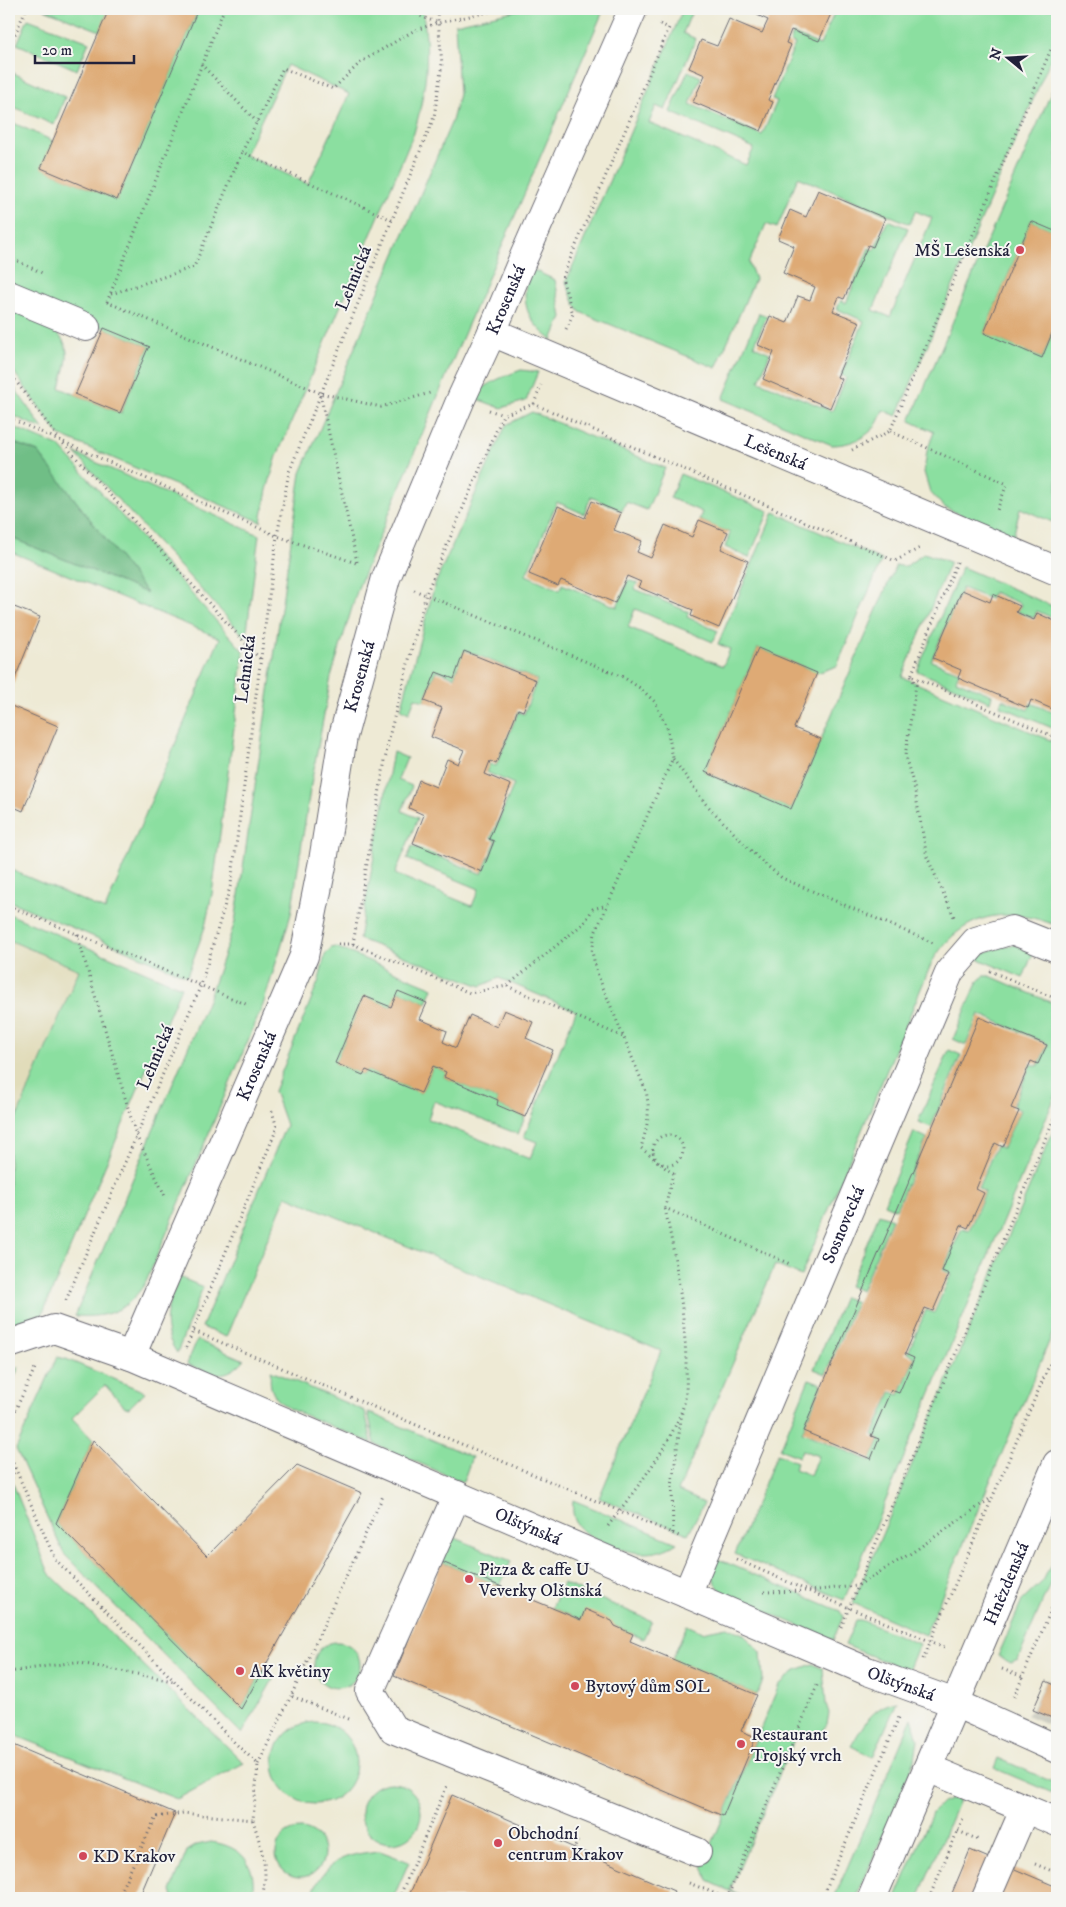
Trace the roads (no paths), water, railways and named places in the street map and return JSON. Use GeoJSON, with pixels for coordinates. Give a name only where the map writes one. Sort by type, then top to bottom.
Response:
{"type":"FeatureCollection","features":[{"type":"Feature","properties":{"kind":"street","name":"Krosenská"},"geometry":{"type":"LineString","coordinates":[[131,1356],[304,956],[323,862],[343,736],[386,578],[461,399],[632,10]]}},
{"type":"Feature","properties":{"kind":"street"},"geometry":{"type":"LineString","coordinates":[[9,296],[86,327]]}},
{"type":"Feature","properties":{"kind":"street","name":"Lešenská"},"geometry":{"type":"LineString","coordinates":[[492,332],[1057,571]]}},
{"type":"Feature","properties":{"kind":"street","name":"Sosnovecká"},"geometry":{"type":"LineString","coordinates":[[686,1594],[950,971],[976,941],[1012,930],[1057,948]]}},
{"type":"Feature","properties":{"kind":"street","name":"Olštýnská"},"geometry":{"type":"LineString","coordinates":[[9,1344],[54,1329],[131,1356],[830,1655],[955,1703]]}},
{"type":"Feature","properties":{"kind":"street","name":"Hnězdenská"},"geometry":{"type":"LineString","coordinates":[[872,1898],[1057,1464]]}},
{"type":"Feature","properties":{"kind":"street"},"geometry":{"type":"LineString","coordinates":[[457,1495],[370,1691],[393,1729],[697,1852]]}},
{"type":"Feature","properties":{"kind":"street"},"geometry":{"type":"LineString","coordinates":[[955,1703],[1057,1749]]}},
{"type":"Feature","properties":{"kind":"street"},"geometry":{"type":"LineString","coordinates":[[928,1768],[1057,1822]]}},
{"type":"Feature","properties":{"kind":"street"},"geometry":{"type":"LineString","coordinates":[[986,1898],[1025,1808]]}},
{"type":"Feature","properties":{"kind":"place","name":"MŠ Lešenská"},"geometry":{"type":"Point","coordinates":[1020,250]}},
{"type":"Feature","properties":{"kind":"place","name":"Pizza & caffe U Veverky Olštnská"},"geometry":{"type":"Point","coordinates":[469,1579]}},
{"type":"Feature","properties":{"kind":"place","name":"AK květiny"},"geometry":{"type":"Point","coordinates":[240,1671]}},
{"type":"Feature","properties":{"kind":"place","name":"Bytový dům SOL"},"geometry":{"type":"Point","coordinates":[575,1686]}},
{"type":"Feature","properties":{"kind":"place","name":"Restaurant Trojský vrch"},"geometry":{"type":"Point","coordinates":[741,1744]}},
{"type":"Feature","properties":{"kind":"place","name":"Obchodní centrum Krakov"},"geometry":{"type":"Point","coordinates":[498,1843]}},
{"type":"Feature","properties":{"kind":"place","name":"KD Krakov"},"geometry":{"type":"Point","coordinates":[83,1856]}}]}
